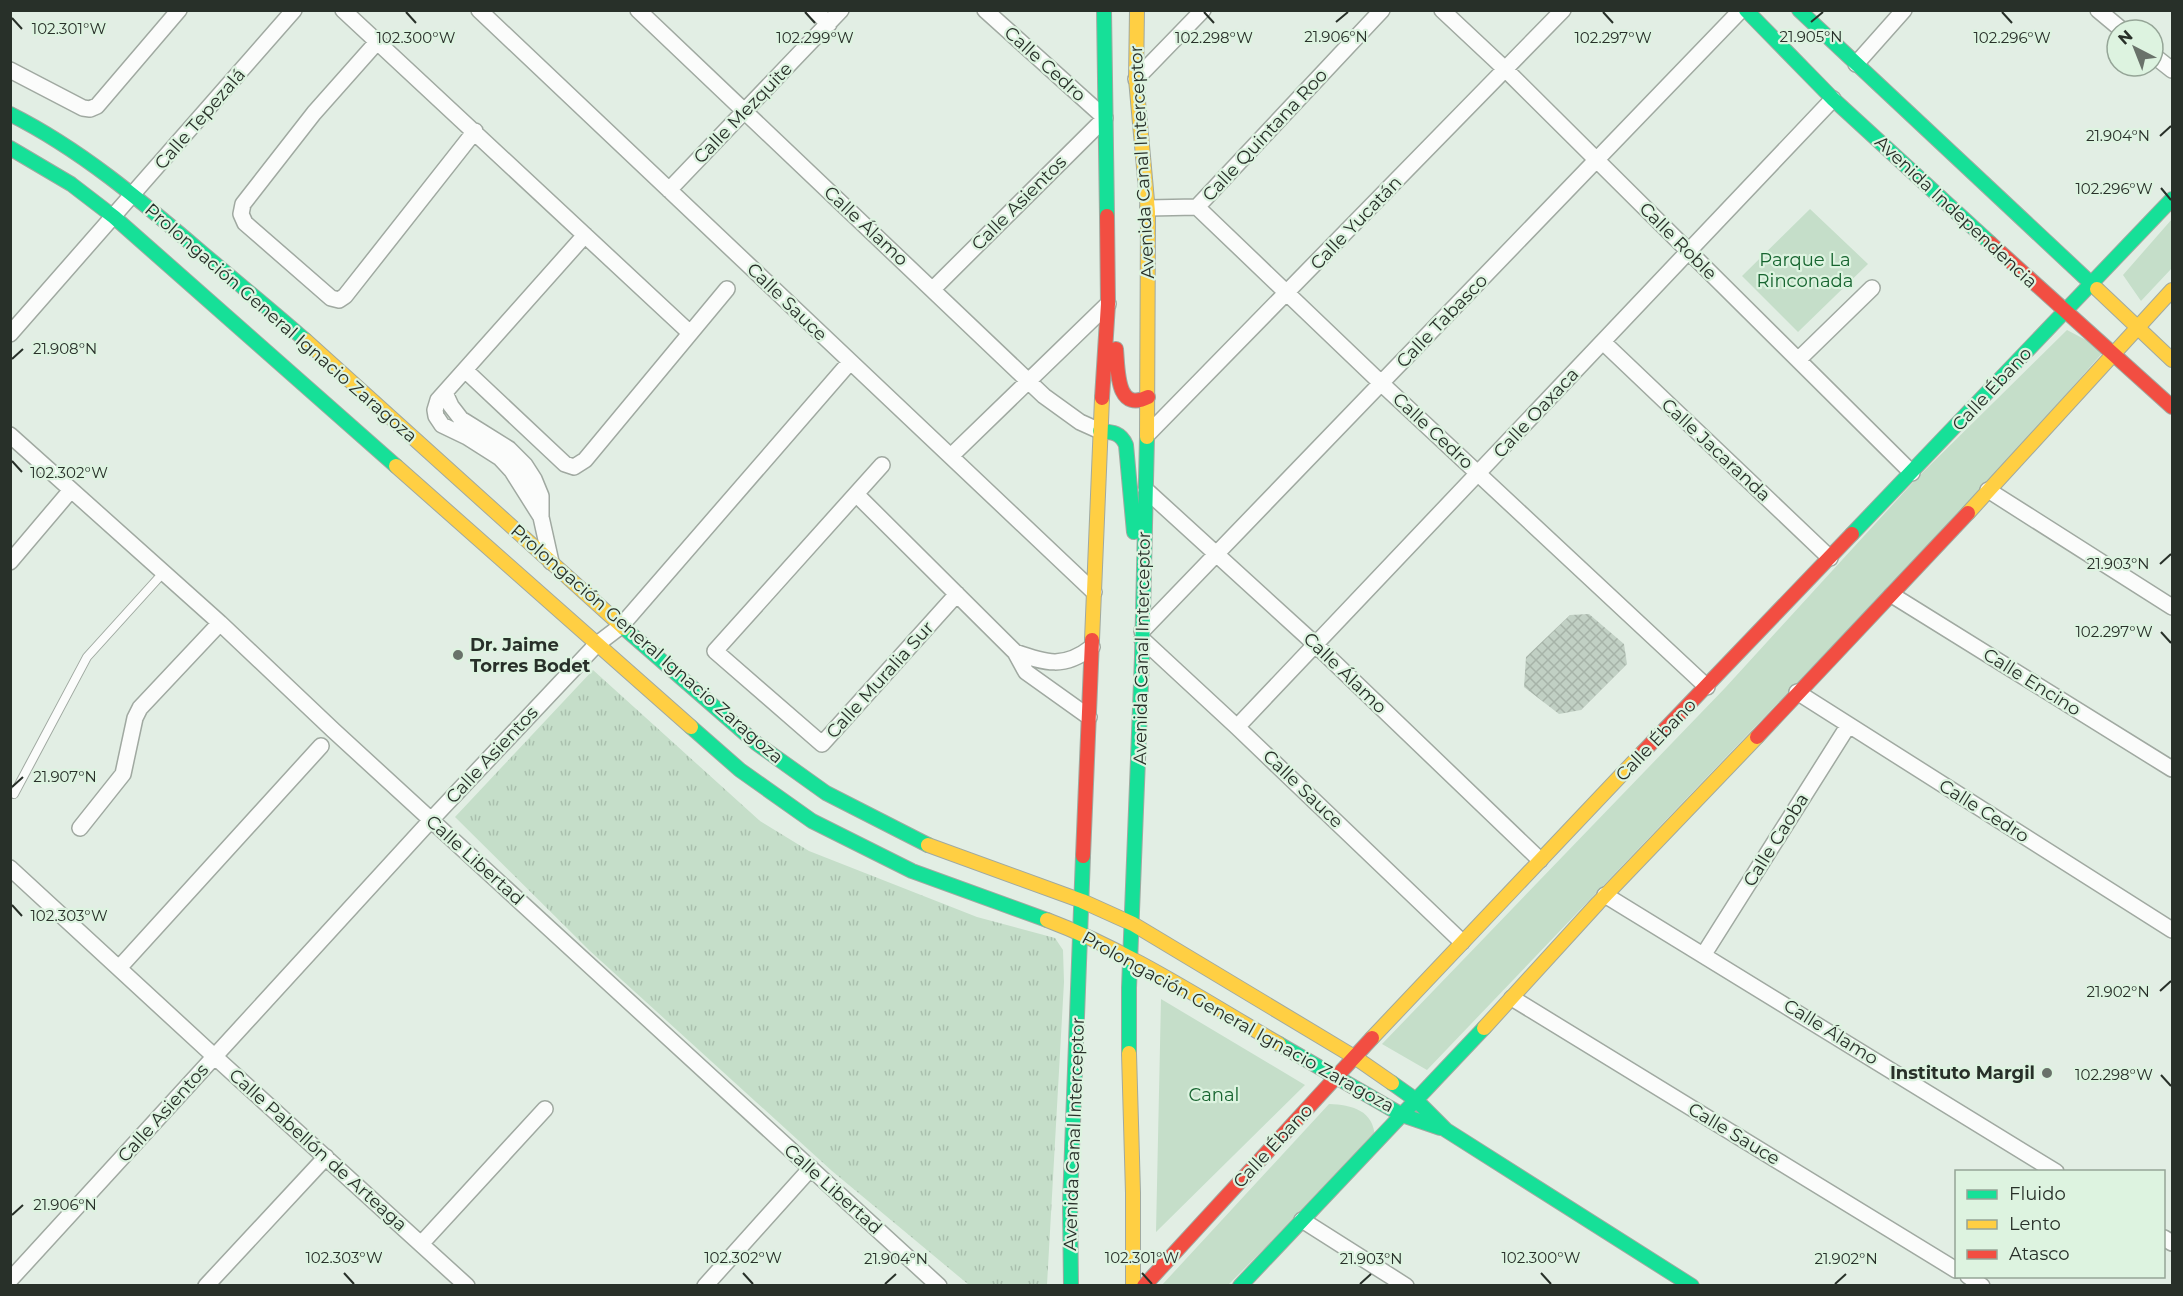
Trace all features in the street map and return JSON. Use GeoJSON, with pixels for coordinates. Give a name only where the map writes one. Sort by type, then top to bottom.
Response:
{"type":"FeatureCollection","features":[{"type":"Feature","properties":{"kind":"street"},"geometry":{"type":"LineString","coordinates":[[10,70],[83,108],[90,109],[97,106],[179,10]]}},
{"type":"Feature","properties":{"kind":"street","name":"Calle Tepezalá"},"geometry":{"type":"LineString","coordinates":[[10,334],[294,10]]}},
{"type":"Feature","properties":{"kind":"street"},"geometry":{"type":"LineString","coordinates":[[343,10],[690,333]]}},
{"type":"Feature","properties":{"kind":"street","name":"Calle Sauce"},"geometry":{"type":"LineString","coordinates":[[480,10],[1094,592]]}},
{"type":"Feature","properties":{"kind":"street","name":"Calle Álamo"},"geometry":{"type":"LineString","coordinates":[[638,10],[1058,408],[1100,431]]}},
{"type":"Feature","properties":{"kind":"street"},"geometry":{"type":"LineString","coordinates":[[814,10],[829,24]]}},
{"type":"Feature","properties":{"kind":"street","name":"Calle Mezquite"},"geometry":{"type":"LineString","coordinates":[[669,190],[842,10]]}},
{"type":"Feature","properties":{"kind":"street","name":"Calle Cedro"},"geometry":{"type":"LineString","coordinates":[[985,10],[1105,118]]}},
{"type":"Feature","properties":{"kind":"street","name":"Avenida Canal Interceptor"},"geometry":{"type":"LineString","coordinates":[[1071,1286],[1070,1203],[1100,431],[1108,304],[1104,10]]}},
{"type":"Feature","properties":{"kind":"street","name":"Avenida Canal Interceptor"},"geometry":{"type":"LineString","coordinates":[[1132,1286],[1133,1181],[1128,1056],[1130,957],[1142,700],[1148,434],[1148,208],[1136,79],[1137,10]]}},
{"type":"Feature","properties":{"kind":"street"},"geometry":{"type":"LineString","coordinates":[[1136,79],[1203,10]]}},
{"type":"Feature","properties":{"kind":"street","name":"Calle Quintana Roo"},"geometry":{"type":"LineString","coordinates":[[1197,207],[1382,10]]}},
{"type":"Feature","properties":{"kind":"street","name":"Calle Roble"},"geometry":{"type":"LineString","coordinates":[[1442,10],[1505,69],[1912,472]]}},
{"type":"Feature","properties":{"kind":"street","name":"Calle Yucatán"},"geometry":{"type":"LineString","coordinates":[[1148,434],[1563,10]]}},
{"type":"Feature","properties":{"kind":"street","name":"Avenida Independencia"},"geometry":{"type":"LineString","coordinates":[[1743,10],[1833,99],[2172,407]]}},
{"type":"Feature","properties":{"kind":"street","name":"Calle Tabasco"},"geometry":{"type":"LineString","coordinates":[[1142,635],[1743,10]]}},
{"type":"Feature","properties":{"kind":"street"},"geometry":{"type":"LineString","coordinates":[[1799,10],[2172,360]]}},
{"type":"Feature","properties":{"kind":"street"},"geometry":{"type":"LineString","coordinates":[[1856,64],[1904,10]]}},
{"type":"Feature","properties":{"kind":"street"},"geometry":{"type":"LineString","coordinates":[[377,42],[314,113],[243,204],[240,214],[245,223],[331,298],[339,300],[345,296],[475,131]]}},
{"type":"Feature","properties":{"kind":"street","name":"Calle Oaxaca"},"geometry":{"type":"LineString","coordinates":[[1238,727],[1833,99]]}},
{"type":"Feature","properties":{"kind":"street","name":"Prolongación General Ignacio Zaragoza"},"geometry":{"type":"LineString","coordinates":[[10,114],[77,154],[134,195],[301,337],[621,626],[756,743],[826,793],[922,843],[1082,901],[1133,924],[1356,1058],[1416,1100],[1446,1130]]}},
{"type":"Feature","properties":{"kind":"street","name":"Calle Asientos"},"geometry":{"type":"LineString","coordinates":[[933,289],[1105,118]]}},
{"type":"Feature","properties":{"kind":"street","name":"Prolongación General Ignacio Zaragoza"},"geometry":{"type":"LineString","coordinates":[[10,148],[71,184],[114,217],[740,770],[812,821],[912,872],[1081,933],[1130,957],[1402,1115],[1446,1130]]}},
{"type":"Feature","properties":{"kind":"street","name":"Calle Ébano"},"geometry":{"type":"LineString","coordinates":[[1144,1286],[1462,942],[2172,199]]}},
{"type":"Feature","properties":{"kind":"street"},"geometry":{"type":"LineString","coordinates":[[1148,208],[1197,207]]}},
{"type":"Feature","properties":{"kind":"street","name":"Calle Cedro"},"geometry":{"type":"LineString","coordinates":[[1197,207],[1382,384],[1707,687]]}},
{"type":"Feature","properties":{"kind":"street"},"geometry":{"type":"LineString","coordinates":[[550,562],[541,517],[541,496],[534,478],[525,465],[508,449],[461,419],[445,393],[585,235]]}},
{"type":"Feature","properties":{"kind":"street"},"geometry":{"type":"LineString","coordinates":[[1799,359],[1872,288]]}},
{"type":"Feature","properties":{"kind":"street"},"geometry":{"type":"LineString","coordinates":[[465,370],[565,464],[574,467],[585,460],[727,289]]}},
{"type":"Feature","properties":{"kind":"street"},"geometry":{"type":"LineString","coordinates":[[1240,1286],[1512,998],[1605,895],[1892,595],[2172,291]]}},
{"type":"Feature","properties":{"kind":"street"},"geometry":{"type":"LineString","coordinates":[[951,456],[1108,304]]}},
{"type":"Feature","properties":{"kind":"street"},"geometry":{"type":"LineString","coordinates":[[1108,304],[1114,330],[1119,384],[1123,395],[1132,402],[1142,402],[1148,397]]}},
{"type":"Feature","properties":{"kind":"street","name":"Calle Jacaranda"},"geometry":{"type":"LineString","coordinates":[[1603,342],[1830,558]]}},
{"type":"Feature","properties":{"kind":"street","name":"Calle Asientos"},"geometry":{"type":"LineString","coordinates":[[10,1280],[430,820],[596,645],[621,626],[850,362]]}},
{"type":"Feature","properties":{"kind":"street"},"geometry":{"type":"LineString","coordinates":[[1100,431],[1123,437],[1127,455],[1133,528],[1144,571]]}},
{"type":"Feature","properties":{"kind":"street","name":"Calle Libertad"},"geometry":{"type":"LineString","coordinates":[[10,435],[220,623],[430,820],[939,1286]]}},
{"type":"Feature","properties":{"kind":"street","name":"Calle Muralia Sur"},"geometry":{"type":"LineString","coordinates":[[882,465],[715,651],[822,744],[957,594]]}},
{"type":"Feature","properties":{"kind":"street"},"geometry":{"type":"LineString","coordinates":[[10,561],[70,490]]}},
{"type":"Feature","properties":{"kind":"street","name":"Calle Álamo"},"geometry":{"type":"LineString","coordinates":[[1146,490],[1316,645],[1540,860]]}},
{"type":"Feature","properties":{"kind":"street"},"geometry":{"type":"LineString","coordinates":[[1988,490],[2172,607]]}},
{"type":"Feature","properties":{"kind":"street"},"geometry":{"type":"LineString","coordinates":[[856,494],[1015,652],[1026,672],[1089,717]]}},
{"type":"Feature","properties":{"kind":"street","name":"Calle Encino"},"geometry":{"type":"LineString","coordinates":[[1892,595],[2172,769]]}},
{"type":"Feature","properties":{"kind":"street"},"geometry":{"type":"LineString","coordinates":[[80,828],[123,774],[135,718],[140,708],[220,623]]}},
{"type":"Feature","properties":{"kind":"street","name":"Calle Sauce"},"geometry":{"type":"LineString","coordinates":[[1142,635],[1462,942]]}},
{"type":"Feature","properties":{"kind":"street"},"geometry":{"type":"LineString","coordinates":[[1015,652],[1044,662],[1057,663],[1082,655],[1092,647]]}},
{"type":"Feature","properties":{"kind":"street","name":"Calle Cedro"},"geometry":{"type":"LineString","coordinates":[[1797,692],[2172,930]]}},
{"type":"Feature","properties":{"kind":"street","name":"Calle Caoba"},"geometry":{"type":"LineString","coordinates":[[1704,954],[1848,726]]}},
{"type":"Feature","properties":{"kind":"street"},"geometry":{"type":"LineString","coordinates":[[119,968],[321,746]]}},
{"type":"Feature","properties":{"kind":"street","name":"Calle Pabellón de Arteaga"},"geometry":{"type":"LineString","coordinates":[[10,868],[467,1286]]}},
{"type":"Feature","properties":{"kind":"street","name":"Calle Álamo"},"geometry":{"type":"LineString","coordinates":[[1605,895],[2053,1170]]}},
{"type":"Feature","properties":{"kind":"street","name":"Calle Sauce"},"geometry":{"type":"LineString","coordinates":[[1512,998],[1955,1269]]}},
{"type":"Feature","properties":{"kind":"street"},"geometry":{"type":"LineString","coordinates":[[421,1244],[545,1109]]}},
{"type":"Feature","properties":{"kind":"street"},"geometry":{"type":"LineString","coordinates":[[1446,1130],[1692,1286]]}},
{"type":"Feature","properties":{"kind":"street"},"geometry":{"type":"LineString","coordinates":[[206,1286],[326,1157]]}},
{"type":"Feature","properties":{"kind":"street"},"geometry":{"type":"LineString","coordinates":[[705,1286],[811,1168]]}},
{"type":"Feature","properties":{"kind":"street"},"geometry":{"type":"LineString","coordinates":[[1302,1220],[1406,1286]]}},
{"type":"Feature","properties":{"kind":"lane"},"geometry":{"type":"LineString","coordinates":[[14,794],[87,657],[163,573]]}},
{"type":"Feature","properties":{"kind":"green space","name":"Parque La Rinconada"},"geometry":{"type":"Polygon","coordinates":[[[1810,209],[1868,264],[1798,332],[1742,276],[1810,209]]]}},
{"type":"Feature","properties":{"kind":"green space"},"geometry":{"type":"Polygon","coordinates":[[[2172,219],[2172,268],[2141,301],[2123,275],[2172,219]]]}},
{"type":"Feature","properties":{"kind":"green space"},"geometry":{"type":"Polygon","coordinates":[[[2067,330],[2105,350],[1988,483],[1427,1070],[1382,1044],[1725,688],[1917,478],[2067,330]]]}},
{"type":"Feature","properties":{"kind":"green space"},"geometry":{"type":"Polygon","coordinates":[[[593,670],[760,821],[809,851],[977,917],[1055,938],[1063,950],[1064,982],[1047,1285],[969,1285],[832,1171],[590,951],[455,817],[593,670]]]}},
{"type":"Feature","properties":{"kind":"green space","name":"Canal"},"geometry":{"type":"Polygon","coordinates":[[[1161,999],[1305,1085],[1156,1232],[1161,999]]]}},
{"type":"Feature","properties":{"kind":"green space"},"geometry":{"type":"Polygon","coordinates":[[[1329,1104],[1353,1108],[1366,1115],[1371,1121],[1375,1138],[1228,1285],[1161,1286],[1329,1104]]]}},
{"type":"Feature","properties":{"kind":"building"},"geometry":{"type":"Polygon","coordinates":[[[1589,614],[1624,644],[1627,664],[1581,710],[1559,714],[1524,687],[1526,657],[1570,615],[1589,614]]]}},
{"type":"Feature","properties":{"kind":"traffic: fast"},"geometry":{"type":"LineString","coordinates":[[1104,10],[1107,216]]}},
{"type":"Feature","properties":{"kind":"traffic: fast"},"geometry":{"type":"LineString","coordinates":[[1746,10],[1833,99],[1990,243]]}},
{"type":"Feature","properties":{"kind":"traffic: fast"},"geometry":{"type":"LineString","coordinates":[[1799,10],[2097,289]]}},
{"type":"Feature","properties":{"kind":"traffic: fast"},"geometry":{"type":"LineString","coordinates":[[10,114],[61,143],[109,176],[305,340]]}},
{"type":"Feature","properties":{"kind":"traffic: fast"},"geometry":{"type":"LineString","coordinates":[[10,148],[71,184],[114,217],[396,466]]}},
{"type":"Feature","properties":{"kind":"traffic: fast"},"geometry":{"type":"LineString","coordinates":[[1852,534],[2172,199]]}},
{"type":"Feature","properties":{"kind":"traffic: fast"},"geometry":{"type":"LineString","coordinates":[[1100,431],[1116,434],[1126,445],[1134,532]]}},
{"type":"Feature","properties":{"kind":"traffic: fast"},"geometry":{"type":"LineString","coordinates":[[1129,1053],[1129,988],[1142,657],[1147,437]]}},
{"type":"Feature","properties":{"kind":"traffic: fast"},"geometry":{"type":"LineString","coordinates":[[624,628],[756,743],[826,793],[928,845]]}},
{"type":"Feature","properties":{"kind":"traffic: fast"},"geometry":{"type":"LineString","coordinates":[[691,727],[740,770],[812,821],[912,871],[1047,920]]}},
{"type":"Feature","properties":{"kind":"traffic: fast"},"geometry":{"type":"LineString","coordinates":[[1071,1286],[1070,1203],[1083,856]]}},
{"type":"Feature","properties":{"kind":"traffic: fast"},"geometry":{"type":"LineString","coordinates":[[1240,1286],[1484,1028]]}},
{"type":"Feature","properties":{"kind":"traffic: fast"},"geometry":{"type":"LineString","coordinates":[[1279,1044],[1402,1115],[1440,1128]]}},
{"type":"Feature","properties":{"kind":"traffic: fast"},"geometry":{"type":"LineString","coordinates":[[1392,1083],[1416,1100],[1446,1130],[1692,1286]]}},
{"type":"Feature","properties":{"kind":"traffic: slow"},"geometry":{"type":"LineString","coordinates":[[1137,10],[1136,79],[1148,212],[1147,437]]}},
{"type":"Feature","properties":{"kind":"traffic: slow"},"geometry":{"type":"LineString","coordinates":[[2097,289],[2172,360]]}},
{"type":"Feature","properties":{"kind":"traffic: slow"},"geometry":{"type":"LineString","coordinates":[[1968,513],[2172,290]]}},
{"type":"Feature","properties":{"kind":"traffic: slow"},"geometry":{"type":"LineString","coordinates":[[305,340],[624,628]]}},
{"type":"Feature","properties":{"kind":"traffic: slow"},"geometry":{"type":"LineString","coordinates":[[1092,640],[1102,398]]}},
{"type":"Feature","properties":{"kind":"traffic: slow"},"geometry":{"type":"LineString","coordinates":[[396,466],[691,727]]}},
{"type":"Feature","properties":{"kind":"traffic: slow"},"geometry":{"type":"LineString","coordinates":[[1484,1028],[1598,903],[1757,737]]}},
{"type":"Feature","properties":{"kind":"traffic: slow"},"geometry":{"type":"LineString","coordinates":[[1372,1038],[1643,752]]}},
{"type":"Feature","properties":{"kind":"traffic: slow"},"geometry":{"type":"LineString","coordinates":[[928,845],[1082,901],[1133,924],[1356,1058],[1392,1083]]}},
{"type":"Feature","properties":{"kind":"traffic: slow"},"geometry":{"type":"LineString","coordinates":[[1047,920],[1136,961],[1279,1044]]}},
{"type":"Feature","properties":{"kind":"traffic: slow"},"geometry":{"type":"LineString","coordinates":[[1129,1053],[1133,1286]]}},
{"type":"Feature","properties":{"kind":"traffic: jam"},"geometry":{"type":"LineString","coordinates":[[1102,398],[1108,304],[1107,216]]}},
{"type":"Feature","properties":{"kind":"traffic: jam"},"geometry":{"type":"LineString","coordinates":[[1990,243],[2172,407]]}},
{"type":"Feature","properties":{"kind":"traffic: jam"},"geometry":{"type":"LineString","coordinates":[[1116,349],[1119,378],[1124,394],[1130,399],[1138,400],[1148,397]]}},
{"type":"Feature","properties":{"kind":"traffic: jam"},"geometry":{"type":"LineString","coordinates":[[1757,737],[1968,513]]}},
{"type":"Feature","properties":{"kind":"traffic: jam"},"geometry":{"type":"LineString","coordinates":[[1643,752],[1852,534]]}},
{"type":"Feature","properties":{"kind":"traffic: jam"},"geometry":{"type":"LineString","coordinates":[[1083,856],[1092,640]]}},
{"type":"Feature","properties":{"kind":"traffic: jam"},"geometry":{"type":"LineString","coordinates":[[1144,1286],[1372,1038]]}},
{"type":"Feature","properties":{"kind":"place","name":"Dr. Jaime Torres Bodet"},"geometry":{"type":"Point","coordinates":[458,655]}},
{"type":"Feature","properties":{"kind":"place","name":"Instituto Margil"},"geometry":{"type":"Point","coordinates":[2047,1073]}}]}
